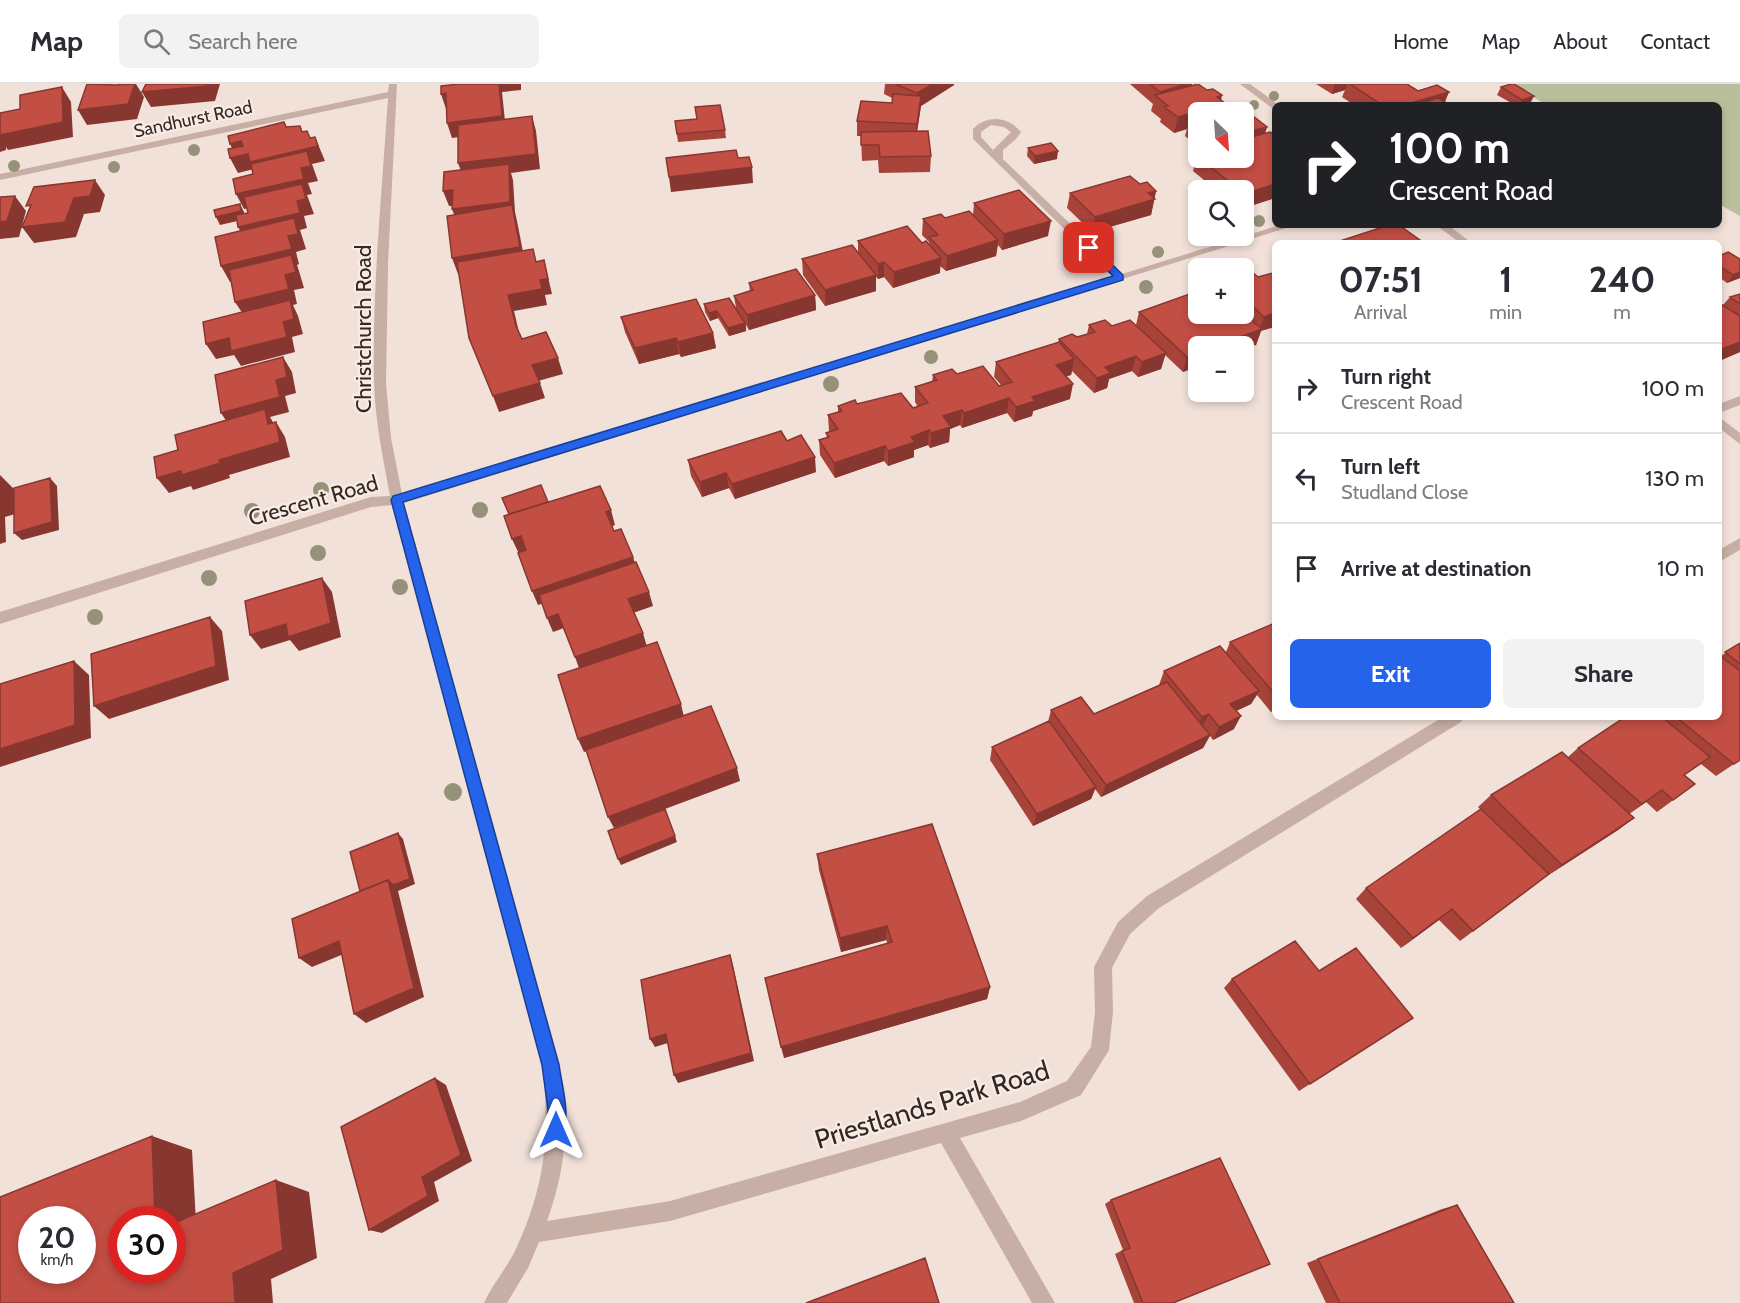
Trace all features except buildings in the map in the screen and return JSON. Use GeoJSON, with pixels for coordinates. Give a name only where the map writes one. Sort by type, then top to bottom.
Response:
{"type":"FeatureCollection","features":[{"type":"Feature","properties":{"kind":"street"},"geometry":{"type":"LineString","coordinates":[[1244,84],[1272,104]]}},
{"type":"Feature","properties":{"kind":"street","name":"Sandhurst Road"},"geometry":{"type":"LineString","coordinates":[[0,177],[392,89]]}},
{"type":"Feature","properties":{"kind":"street","name":"Christchurch Road"},"geometry":{"type":"LineString","coordinates":[[392,89],[383,264],[380,383],[385,438],[397,500],[550,1065],[557,1110],[553,1168],[534,1233],[495,1303]]}},
{"type":"Feature","properties":{"kind":"street"},"geometry":{"type":"LineString","coordinates":[[998,160],[1120,278]]}},
{"type":"Feature","properties":{"kind":"street","name":"Crescent Road"},"geometry":{"type":"LineString","coordinates":[[0,618],[371,502],[397,500],[1281,228]]}},
{"type":"Feature","properties":{"kind":"street"},"geometry":{"type":"LineString","coordinates":[[1446,228],[1463,240]]}},
{"type":"Feature","properties":{"kind":"street"},"geometry":{"type":"LineString","coordinates":[[1722,408],[1740,400]]}},
{"type":"Feature","properties":{"kind":"street"},"geometry":{"type":"LineString","coordinates":[[1722,424],[1740,440]]}},
{"type":"Feature","properties":{"kind":"street"},"geometry":{"type":"LineString","coordinates":[[1722,555],[1740,543]]}},
{"type":"Feature","properties":{"kind":"street","name":"Priestlands Park Road"},"geometry":{"type":"LineString","coordinates":[[534,1233],[669,1211],[1021,1111],[1074,1088],[1100,1050],[1104,1012],[1103,967],[1124,928],[1153,902],[1451,720]]}},
{"type":"Feature","properties":{"kind":"street"},"geometry":{"type":"LineString","coordinates":[[946,1133],[1044,1303]]}},
{"type":"Feature","properties":{"kind":"green space"},"geometry":{"type":"Polygon","coordinates":[[[1510,84],[1740,84],[1740,216],[1722,206],[1722,102],[1542,102],[1510,84]]]}},
{"type":"Feature","properties":{"kind":"route"},"geometry":{"type":"LineString","coordinates":[[556,1130],[557,1110],[550,1065],[435,633],[397,500],[1120,278],[1089,248]]}}]}
